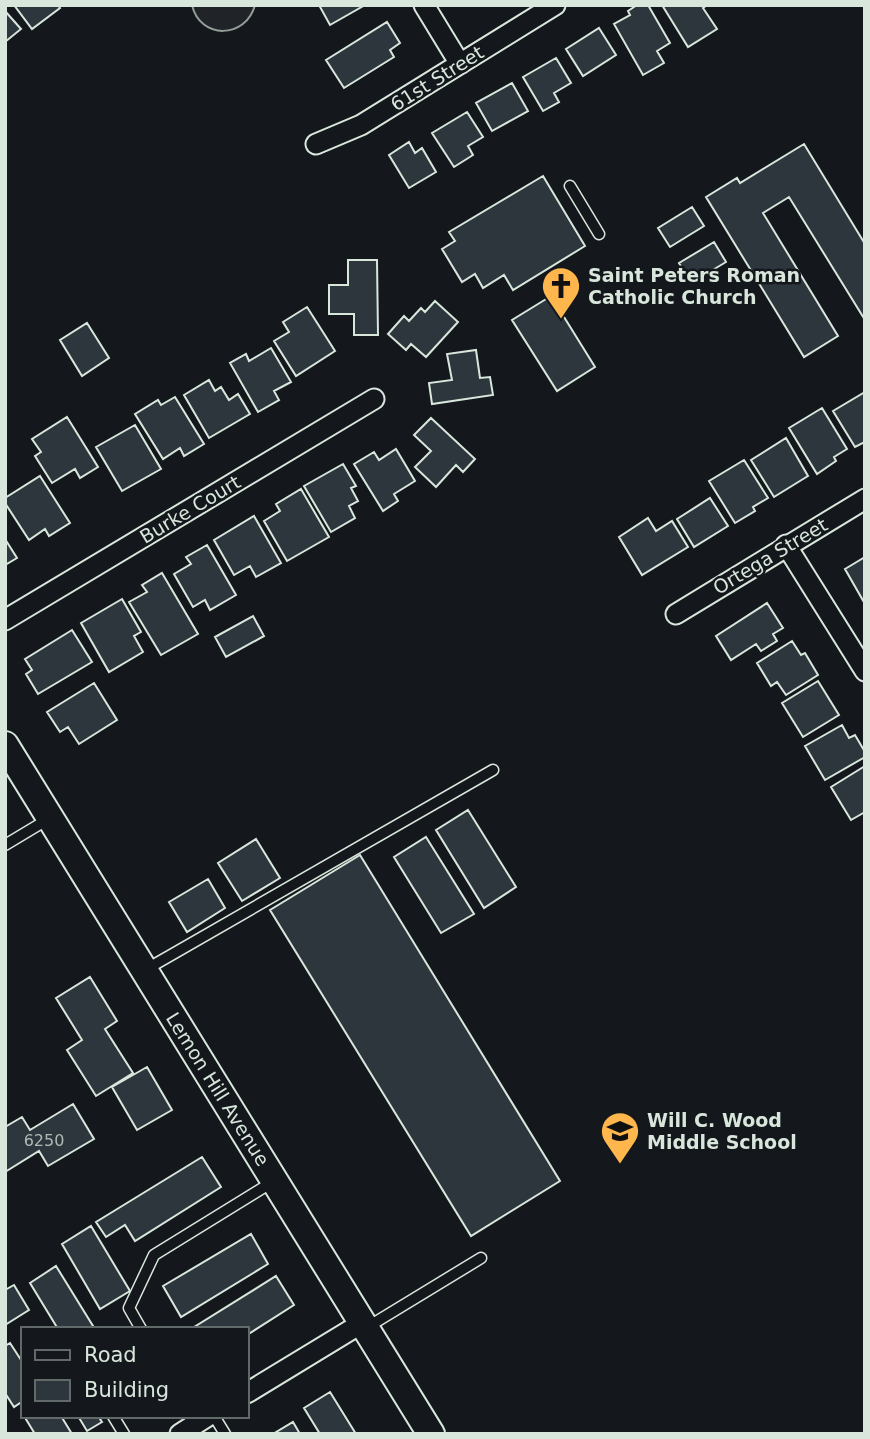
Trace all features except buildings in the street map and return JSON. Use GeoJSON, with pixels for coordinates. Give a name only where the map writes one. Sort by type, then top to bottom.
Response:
{"type":"FeatureCollection","features":[{"type":"Feature","properties":{"kind":"street"},"geometry":{"type":"LineString","coordinates":[[424,5],[460,64]]}},
{"type":"Feature","properties":{"kind":"street","name":"61st Street"},"geometry":{"type":"LineString","coordinates":[[316,144],[361,125],[555,5]]}},
{"type":"Feature","properties":{"kind":"street","name":"Burke Court"},"geometry":{"type":"LineString","coordinates":[[5,620],[374,399]]}},
{"type":"Feature","properties":{"kind":"street","name":"Ortega Street"},"geometry":{"type":"LineString","coordinates":[[676,614],[865,499]]}},
{"type":"Feature","properties":{"kind":"street"},"geometry":{"type":"LineString","coordinates":[[786,545],[865,671]]}},
{"type":"Feature","properties":{"kind":"street","name":"Lemon Hill Avenue"},"geometry":{"type":"LineString","coordinates":[[5,745],[431,1434]]}},
{"type":"Feature","properties":{"kind":"street"},"geometry":{"type":"LineString","coordinates":[[248,1392],[364,1325]]}},
{"type":"Feature","properties":{"kind":"lane"},"geometry":{"type":"LineString","coordinates":[[570,186],[599,234]]}},
{"type":"Feature","properties":{"kind":"lane"},"geometry":{"type":"LineString","coordinates":[[145,971],[493,770]]}},
{"type":"Feature","properties":{"kind":"lane"},"geometry":{"type":"LineString","coordinates":[[5,845],[50,818]]}},
{"type":"Feature","properties":{"kind":"lane"},"geometry":{"type":"LineString","coordinates":[[140,1327],[129,1308],[154,1255],[275,1181]]}},
{"type":"Feature","properties":{"kind":"lane"},"geometry":{"type":"LineString","coordinates":[[364,1325],[481,1258]]}},
{"type":"Feature","properties":{"kind":"lane"},"geometry":{"type":"LineString","coordinates":[[114,1418],[124,1434]]}},
{"type":"Feature","properties":{"kind":"lane"},"geometry":{"type":"LineString","coordinates":[[198,1421],[225,1434]]}},
{"type":"Feature","properties":{"kind":"shaded area"},"geometry":{"type":"Polygon","coordinates":[[[192,5],[255,5],[242,24],[223,31],[204,25],[192,5]]]}},
{"type":"Feature","properties":{"kind":"place","name":"Saint Peters Roman Catholic Church"},"geometry":{"type":"Point","coordinates":[561,320]}},
{"type":"Feature","properties":{"kind":"place","name":"Will C. Wood Middle School"},"geometry":{"type":"Point","coordinates":[620,1165]}}]}
